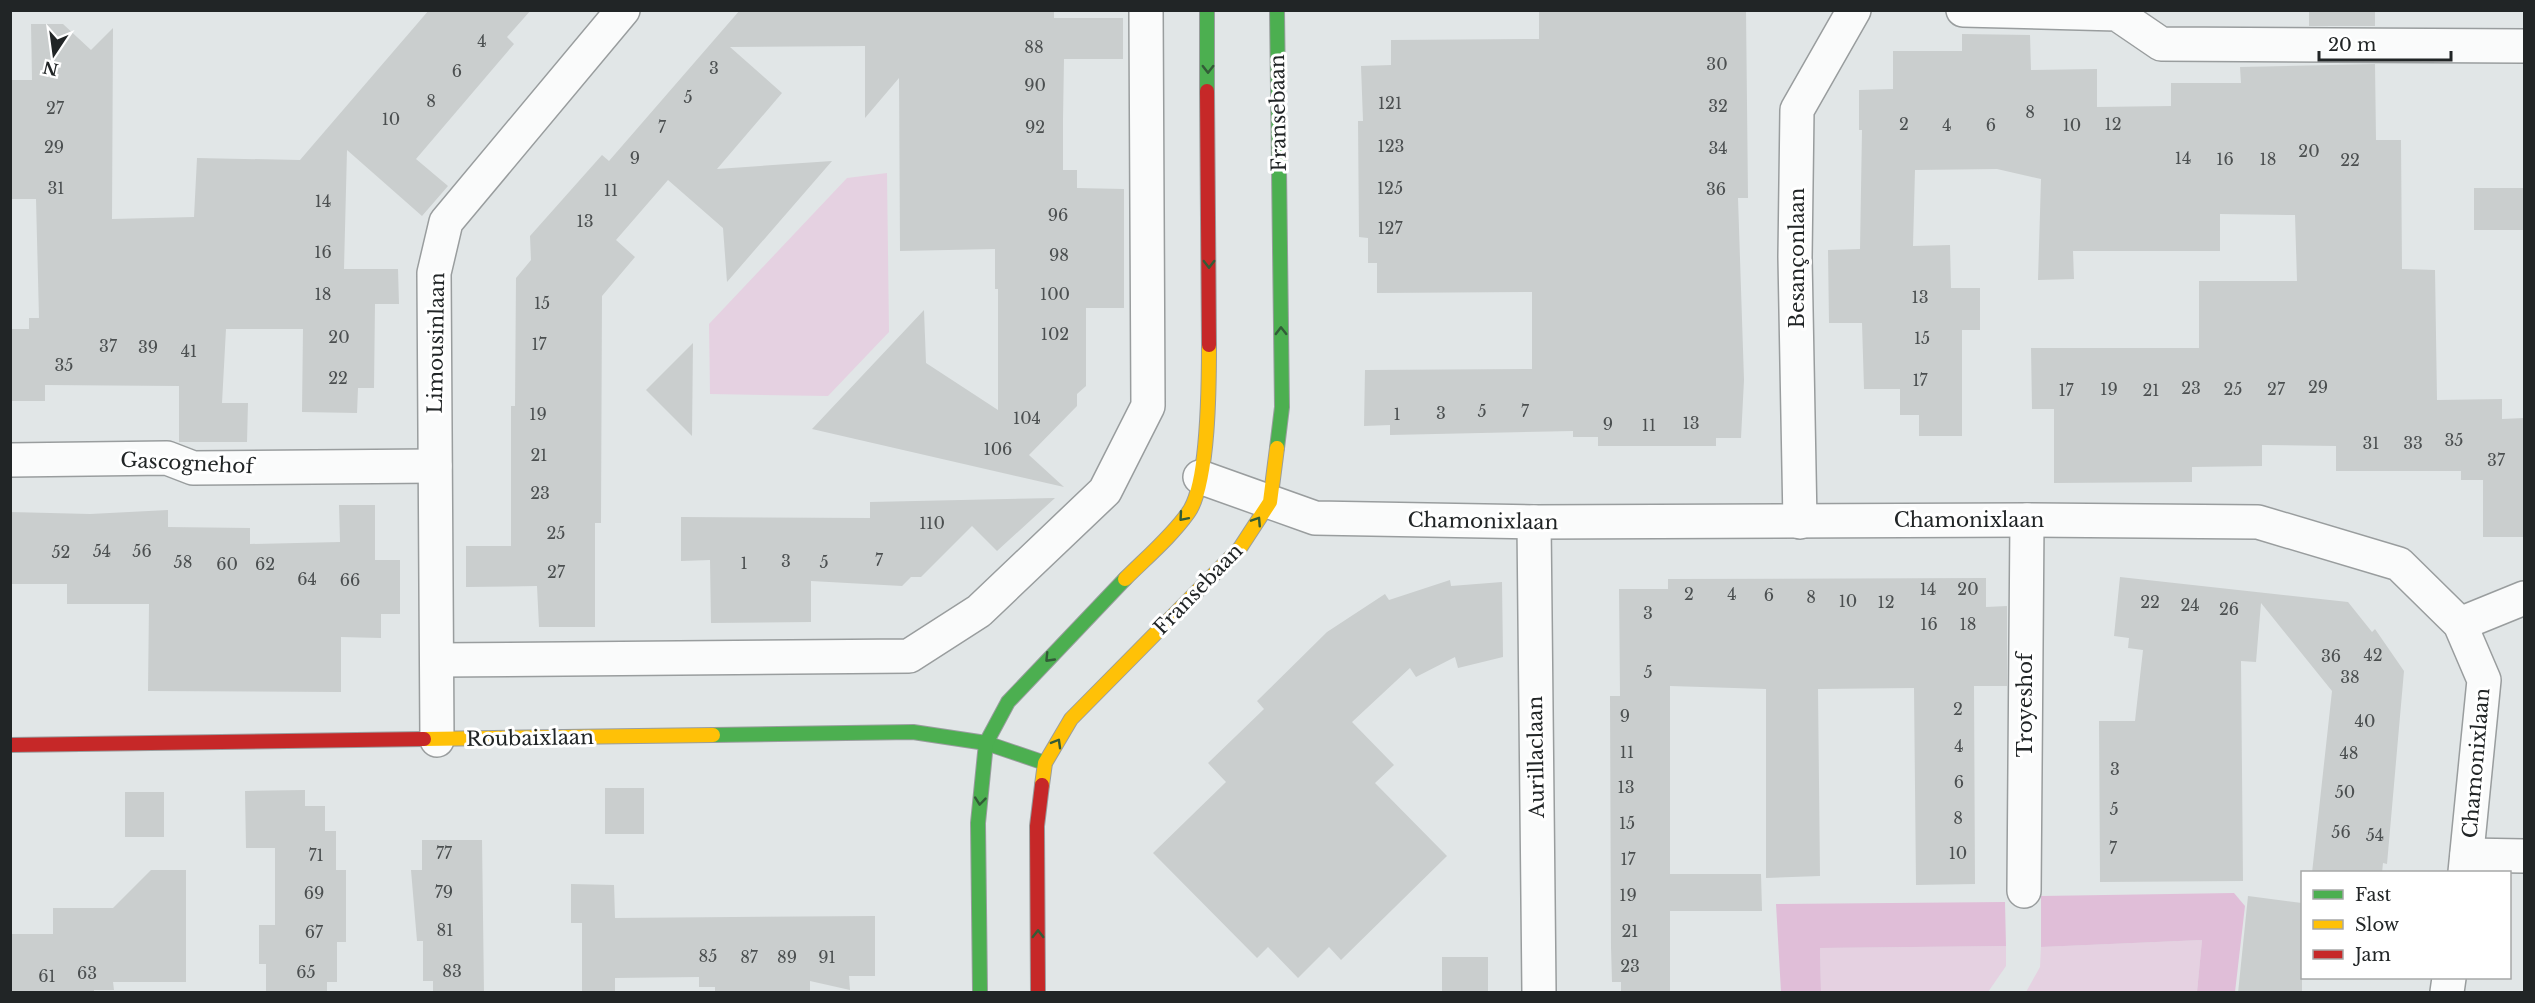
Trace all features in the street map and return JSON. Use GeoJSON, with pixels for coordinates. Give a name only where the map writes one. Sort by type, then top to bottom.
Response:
{"type":"FeatureCollection","features":[{"type":"Feature","properties":{"kind":"street","name":"Limousinlaan"},"geometry":{"type":"LineString","coordinates":[[438,740],[434,273],[446,222],[622,10]]}},
{"type":"Feature","properties":{"kind":"street"},"geometry":{"type":"LineString","coordinates":[[437,660],[909,656],[979,611],[1105,491],[1148,406],[1146,10]]}},
{"type":"Feature","properties":{"kind":"street"},"geometry":{"type":"LineString","coordinates":[[980,993],[978,823],[986,743],[1008,702],[1190,511],[1200,477],[1209,407],[1207,10]]}},
{"type":"Feature","properties":{"kind":"street","name":"Fransebaan"},"geometry":{"type":"LineString","coordinates":[[1038,993],[1037,825],[1045,763],[1071,718],[1240,548],[1270,502],[1282,407],[1277,10]]}},
{"type":"Feature","properties":{"kind":"street","name":"Besançonlaan"},"geometry":{"type":"LineString","coordinates":[[1800,522],[1796,257],[1797,110],[1854,10]]}},
{"type":"Feature","properties":{"kind":"street"},"geometry":{"type":"LineString","coordinates":[[1963,10],[2118,14],[2161,44],[2524,46]]}},
{"type":"Feature","properties":{"kind":"street","name":"Gascognehof"},"geometry":{"type":"LineString","coordinates":[[10,460],[167,458],[193,468],[435,466]]}},
{"type":"Feature","properties":{"kind":"street","name":"Chamonixlaan"},"geometry":{"type":"LineString","coordinates":[[1200,477],[1315,518],[1534,522],[2027,520],[2258,522],[2399,564],[2460,624],[2484,680],[2466,864]]}},
{"type":"Feature","properties":{"kind":"street","name":"Troyeshof"},"geometry":{"type":"LineString","coordinates":[[2024,891],[2027,520]]}},
{"type":"Feature","properties":{"kind":"street","name":"Aurillaclaan"},"geometry":{"type":"LineString","coordinates":[[1534,522],[1539,993]]}},
{"type":"Feature","properties":{"kind":"street"},"geometry":{"type":"LineString","coordinates":[[2460,624],[2524,598]]}},
{"type":"Feature","properties":{"kind":"street","name":"Roubaixlaan"},"geometry":{"type":"LineString","coordinates":[[10,745],[913,732],[986,743],[1045,763]]}},
{"type":"Feature","properties":{"kind":"street"},"geometry":{"type":"LineString","coordinates":[[2466,864],[2524,856]]}},
{"type":"Feature","properties":{"kind":"shaded area"},"geometry":{"type":"Polygon","coordinates":[[[887,173],[889,332],[828,396],[710,394],[709,324],[847,178],[887,173]]]}},
{"type":"Feature","properties":{"kind":"shaded area"},"geometry":{"type":"Polygon","coordinates":[[[2234,893],[2245,906],[2235,992],[2197,992],[2202,940],[2041,947],[2041,896],[2234,893]]]}},
{"type":"Feature","properties":{"kind":"shaded area"},"geometry":{"type":"Polygon","coordinates":[[[2005,902],[2006,946],[1820,948],[1821,992],[1781,992],[1776,904],[2005,902]]]}},
{"type":"Feature","properties":{"kind":"shaded area"},"geometry":{"type":"Polygon","coordinates":[[[2202,940],[2197,992],[2026,992],[2040,967],[2041,947],[2202,940]]]}},
{"type":"Feature","properties":{"kind":"shaded area"},"geometry":{"type":"Polygon","coordinates":[[[2006,946],[2006,966],[1988,992],[1821,992],[1820,948],[2006,946]]]}},
{"type":"Feature","properties":{"kind":"building"},"geometry":{"type":"Polygon","coordinates":[[[429,10],[531,10],[507,37],[514,44],[416,159],[448,186],[422,216],[347,150],[344,269],[398,269],[399,304],[375,304],[374,388],[358,388],[357,413],[302,412],[303,329],[226,329],[222,403],[248,403],[247,442],[179,442],[179,386],[45,385],[45,401],[11,401],[10,329],[29,329],[29,318],[39,318],[36,199],[10,199],[10,80],[32,80],[31,24],[63,24],[91,50],[113,28],[112,219],[194,217],[197,158],[300,160],[429,10]]]}},
{"type":"Feature","properties":{"kind":"building"},"geometry":{"type":"Polygon","coordinates":[[[740,10],[1054,10],[1054,18],[1123,18],[1123,59],[1064,59],[1063,170],[1077,170],[1077,188],[1124,189],[1124,308],[1086,308],[1086,386],[1077,394],[1077,406],[1029,455],[1064,487],[812,429],[924,310],[926,363],[998,410],[998,289],[995,289],[995,249],[900,251],[899,78],[865,118],[865,46],[730,47],[782,93],[717,169],[832,161],[727,282],[723,228],[668,180],[616,240],[635,257],[602,296],[601,523],[595,523],[595,627],[539,627],[537,586],[466,587],[466,546],[511,546],[511,406],[515,406],[516,278],[531,260],[530,236],[602,155],[609,161],[740,10]]]}},
{"type":"Feature","properties":{"kind":"building"},"geometry":{"type":"Polygon","coordinates":[[[1539,10],[1746,10],[1748,198],[1738,198],[1744,380],[1741,438],[1716,438],[1716,446],[1598,446],[1598,437],[1573,437],[1573,431],[1390,435],[1390,425],[1364,426],[1365,370],[1532,369],[1532,292],[1377,293],[1377,263],[1368,263],[1368,238],[1359,237],[1358,121],[1363,121],[1361,66],[1391,65],[1391,40],[1539,39],[1539,10]]]}},
{"type":"Feature","properties":{"kind":"building"},"geometry":{"type":"Polygon","coordinates":[[[2309,10],[2375,10],[2375,26],[2309,26],[2309,10]]]}},
{"type":"Feature","properties":{"kind":"building"},"geometry":{"type":"Polygon","coordinates":[[[1962,34],[2030,35],[2031,70],[2097,69],[2097,107],[2171,106],[2171,83],[2241,83],[2240,67],[2375,64],[2376,140],[2401,140],[2402,269],[2435,270],[2437,400],[2502,399],[2502,419],[2524,418],[2523,537],[2483,537],[2483,480],[2461,480],[2461,471],[2336,471],[2336,446],[2262,445],[2262,466],[2192,467],[2192,482],[2054,483],[2054,409],[2032,409],[2031,348],[2199,348],[2199,281],[2297,281],[2295,215],[2220,214],[2220,251],[2073,251],[2074,279],[2038,280],[2041,179],[1997,169],[1915,170],[1913,246],[1950,245],[1951,288],[1980,288],[1980,330],[1962,330],[1962,436],[1919,436],[1919,415],[1900,415],[1900,389],[1864,389],[1862,323],[1829,323],[1828,250],[1860,249],[1862,130],[1859,130],[1859,90],[1893,89],[1893,51],[1962,51],[1962,34]]]}},
{"type":"Feature","properties":{"kind":"building"},"geometry":{"type":"Polygon","coordinates":[[[2474,188],[2524,188],[2524,230],[2474,230],[2474,188]]]}},
{"type":"Feature","properties":{"kind":"building"},"geometry":{"type":"Polygon","coordinates":[[[693,343],[692,436],[646,390],[693,343]]]}},
{"type":"Feature","properties":{"kind":"building"},"geometry":{"type":"Polygon","coordinates":[[[1055,498],[997,551],[972,526],[921,577],[911,577],[902,586],[811,581],[811,622],[711,623],[710,560],[681,561],[681,517],[870,518],[870,502],[1055,498]]]}},
{"type":"Feature","properties":{"kind":"building"},"geometry":{"type":"Polygon","coordinates":[[[339,505],[375,505],[375,560],[400,560],[400,614],[381,614],[381,638],[341,637],[341,692],[148,691],[149,604],[67,604],[67,584],[10,584],[10,512],[90,514],[168,510],[168,527],[250,528],[250,544],[340,542],[339,505]]]}},
{"type":"Feature","properties":{"kind":"building"},"geometry":{"type":"Polygon","coordinates":[[[2120,577],[2348,602],[2372,632],[2375,629],[2404,671],[2387,864],[2383,863],[2382,871],[2312,871],[2332,691],[2261,603],[2256,662],[2241,661],[2243,881],[2100,882],[2099,721],[2135,721],[2143,650],[2128,648],[2129,638],[2114,636],[2120,577]]]}},
{"type":"Feature","properties":{"kind":"building"},"geometry":{"type":"Polygon","coordinates":[[[1986,578],[1986,607],[2007,606],[2007,686],[1974,686],[1975,884],[1916,885],[1914,688],[1818,689],[1820,876],[1766,878],[1766,689],[1670,686],[1670,874],[1761,874],[1762,911],[1670,911],[1670,993],[1621,993],[1621,982],[1612,982],[1611,947],[1610,696],[1620,696],[1619,589],[1668,589],[1668,579],[1986,578]]]}},
{"type":"Feature","properties":{"kind":"building"},"geometry":{"type":"Polygon","coordinates":[[[1450,580],[1451,586],[1502,582],[1503,657],[1458,668],[1455,657],[1416,677],[1410,668],[1352,722],[1394,765],[1375,783],[1447,856],[1341,960],[1329,947],[1298,978],[1268,947],[1257,958],[1153,853],[1226,782],[1208,763],[1264,709],[1257,701],[1327,632],[1385,594],[1389,600],[1450,580]]]}},
{"type":"Feature","properties":{"kind":"building"},"geometry":{"type":"Polygon","coordinates":[[[605,788],[644,788],[644,834],[605,834],[605,788]]]}},
{"type":"Feature","properties":{"kind":"building"},"geometry":{"type":"Polygon","coordinates":[[[305,790],[305,806],[325,806],[325,831],[336,831],[336,870],[346,870],[346,942],[337,942],[337,982],[327,982],[327,993],[266,993],[266,964],[259,964],[259,925],[275,925],[275,848],[246,848],[245,791],[305,790]]]}},
{"type":"Feature","properties":{"kind":"building"},"geometry":{"type":"Polygon","coordinates":[[[125,792],[164,792],[164,837],[125,837],[125,792]]]}},
{"type":"Feature","properties":{"kind":"building"},"geometry":{"type":"Polygon","coordinates":[[[422,840],[482,840],[484,993],[433,993],[433,981],[423,981],[423,941],[417,941],[411,870],[422,870],[422,840]]]}},
{"type":"Feature","properties":{"kind":"building"},"geometry":{"type":"Polygon","coordinates":[[[151,870],[186,870],[186,982],[113,982],[114,990],[94,990],[94,993],[10,993],[10,934],[53,934],[53,908],[113,908],[151,870]]]}},
{"type":"Feature","properties":{"kind":"building"},"geometry":{"type":"Polygon","coordinates":[[[571,884],[614,885],[615,918],[875,916],[875,976],[849,976],[850,990],[810,981],[810,993],[715,993],[715,987],[699,987],[699,977],[615,978],[615,993],[582,993],[582,923],[571,923],[571,884]]]}},
{"type":"Feature","properties":{"kind":"building"},"geometry":{"type":"Polygon","coordinates":[[[2248,896],[2301,903],[2302,993],[2238,993],[2248,896]]]}},
{"type":"Feature","properties":{"kind":"building"},"geometry":{"type":"Polygon","coordinates":[[[1442,957],[1488,957],[1488,993],[1442,993],[1442,957]]]}},
{"type":"Feature","properties":{"kind":"traffic: fast"},"geometry":{"type":"LineString","coordinates":[[1207,10],[1207,91]]}},
{"type":"Feature","properties":{"kind":"traffic: fast"},"geometry":{"type":"LineString","coordinates":[[1277,10],[1282,407],[1277,448]]}},
{"type":"Feature","properties":{"kind":"traffic: fast"},"geometry":{"type":"LineString","coordinates":[[980,992],[978,823],[986,743],[1008,702],[1125,579]]}},
{"type":"Feature","properties":{"kind":"traffic: fast"},"geometry":{"type":"LineString","coordinates":[[713,735],[913,732],[986,743],[1045,763]]}},
{"type":"Feature","properties":{"kind":"traffic: slow"},"geometry":{"type":"LineString","coordinates":[[1125,579],[1174,530],[1188,513],[1195,499],[1204,457],[1209,345]]}},
{"type":"Feature","properties":{"kind":"traffic: slow"},"geometry":{"type":"LineString","coordinates":[[1042,785],[1045,763],[1071,719],[1240,548],[1270,502],[1277,448]]}},
{"type":"Feature","properties":{"kind":"traffic: slow"},"geometry":{"type":"LineString","coordinates":[[424,739],[713,735]]}},
{"type":"Feature","properties":{"kind":"traffic: jam"},"geometry":{"type":"LineString","coordinates":[[1207,91],[1209,345]]}},
{"type":"Feature","properties":{"kind":"traffic: jam"},"geometry":{"type":"LineString","coordinates":[[10,745],[424,739]]}},
{"type":"Feature","properties":{"kind":"traffic: jam"},"geometry":{"type":"LineString","coordinates":[[1038,992],[1037,826],[1042,785]]}}]}
